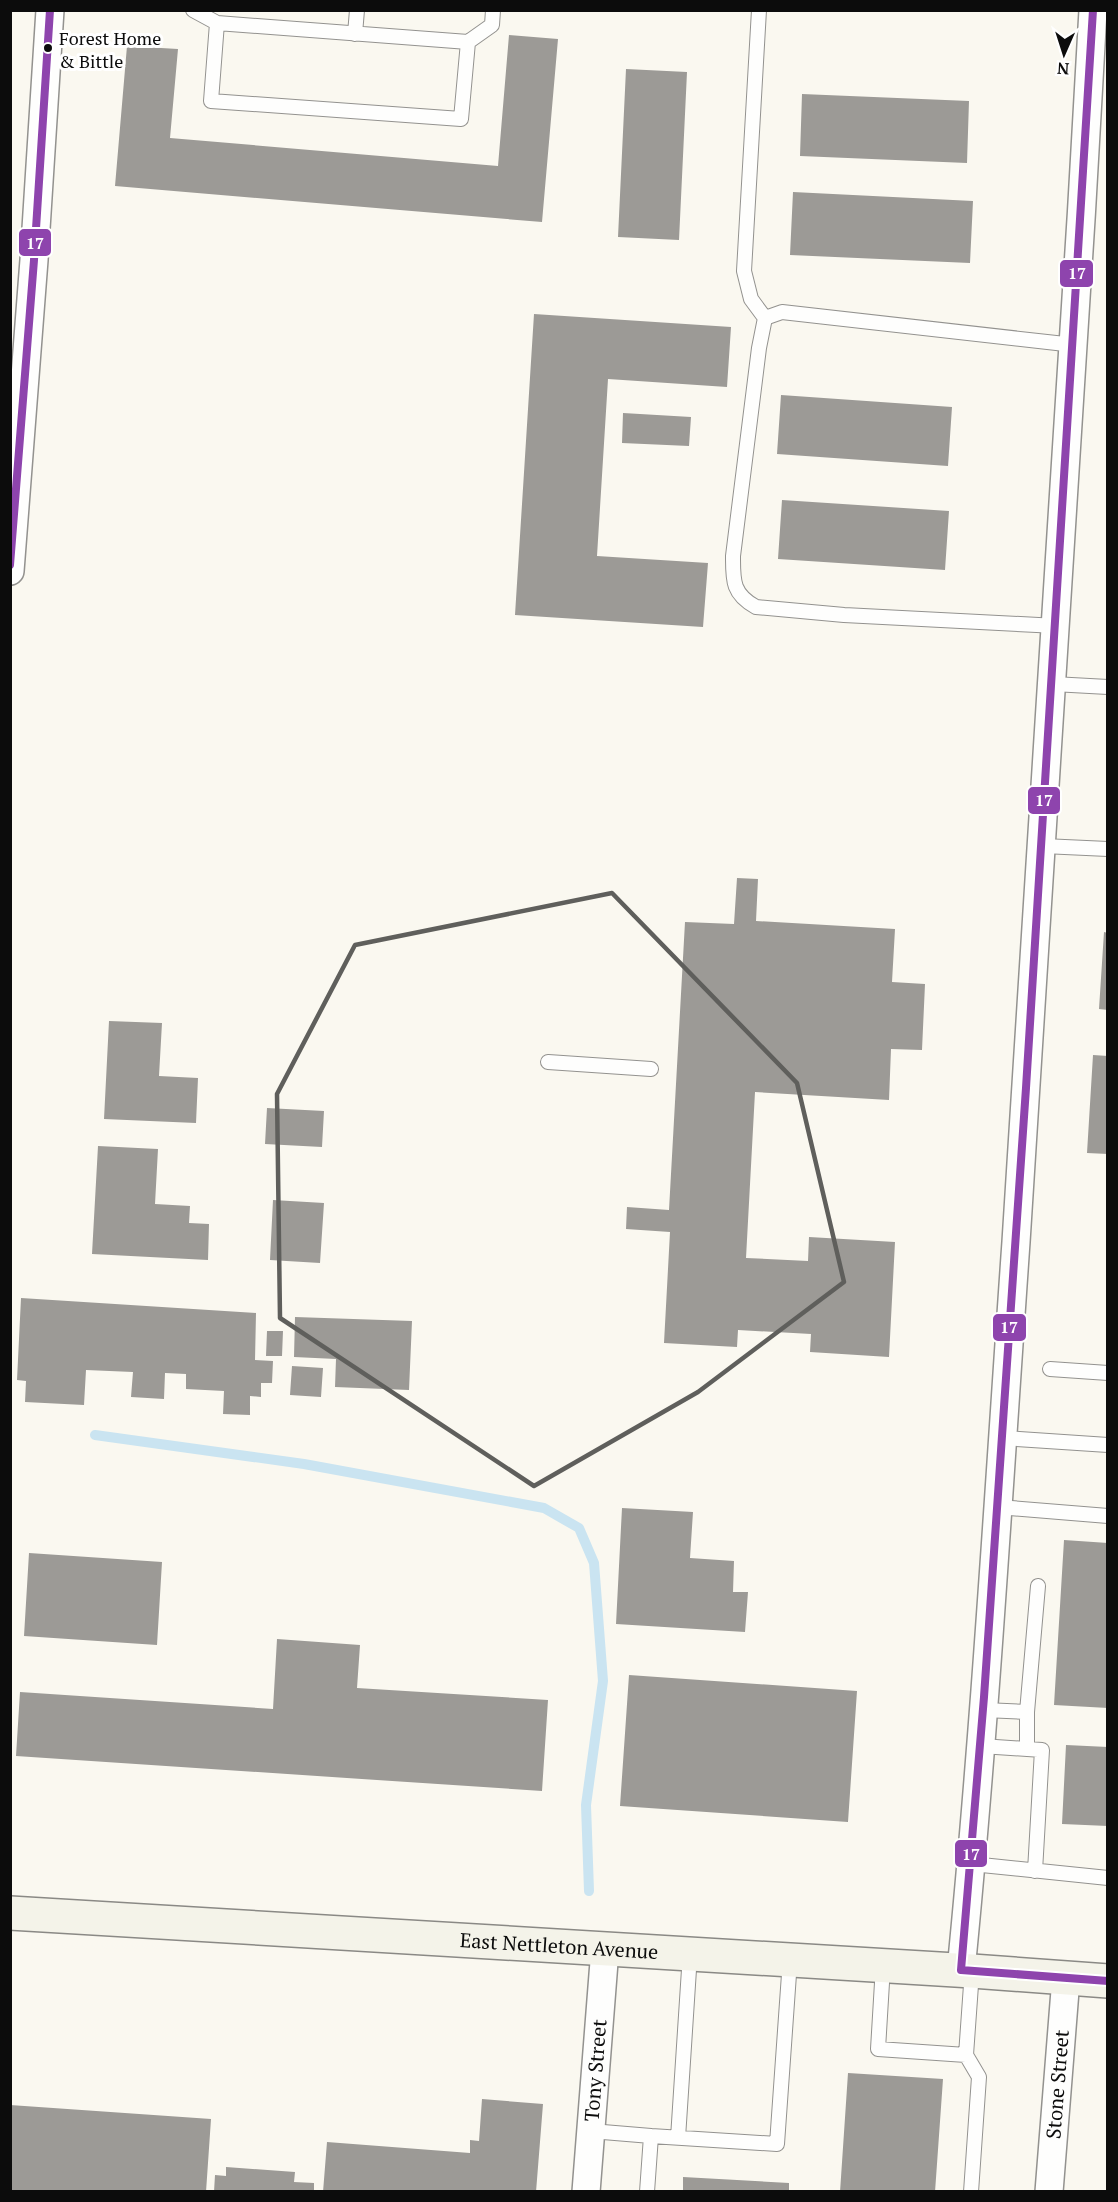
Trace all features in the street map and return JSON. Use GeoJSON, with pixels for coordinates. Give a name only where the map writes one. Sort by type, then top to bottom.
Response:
{"type":"FeatureCollection","features":[{"type":"Feature","properties":{"kind":"main road","name":"East Nettleton Avenue"},"geometry":{"type":"LineString","coordinates":[[10,1913],[1107,1981]]}},
{"type":"Feature","properties":{"kind":"street"},"geometry":{"type":"LineString","coordinates":[[10,571],[34,260],[50,10]]}},
{"type":"Feature","properties":{"kind":"street"},"geometry":{"type":"LineString","coordinates":[[967,1971],[972,1864],[1043,846],[1093,10]]}},
{"type":"Feature","properties":{"kind":"street","name":"Tony Street"},"geometry":{"type":"LineString","coordinates":[[586,2192],[605,1949]]}},
{"type":"Feature","properties":{"kind":"street","name":"Stone Street"},"geometry":{"type":"LineString","coordinates":[[1049,2192],[1066,1978]]}},
{"type":"Feature","properties":{"kind":"lane"},"geometry":{"type":"LineString","coordinates":[[193,10],[217,23],[468,42],[492,25],[493,10]]}},
{"type":"Feature","properties":{"kind":"lane"},"geometry":{"type":"LineString","coordinates":[[355,34],[357,10]]}},
{"type":"Feature","properties":{"kind":"lane"},"geometry":{"type":"LineString","coordinates":[[759,10],[744,271],[750,299],[765,318],[759,348],[733,556],[733,578],[736,589],[744,601],[756,606],[844,615],[1057,626]]}},
{"type":"Feature","properties":{"kind":"lane"},"geometry":{"type":"LineString","coordinates":[[217,23],[211,101],[461,119],[468,42]]}},
{"type":"Feature","properties":{"kind":"lane"},"geometry":{"type":"LineString","coordinates":[[765,318],[782,312],[1074,345]]}},
{"type":"Feature","properties":{"kind":"lane"},"geometry":{"type":"LineString","coordinates":[[1053,684],[1107,687]]}},
{"type":"Feature","properties":{"kind":"lane"},"geometry":{"type":"LineString","coordinates":[[1043,846],[1107,849]]}},
{"type":"Feature","properties":{"kind":"lane"},"geometry":{"type":"LineString","coordinates":[[548,1062],[651,1069]]}},
{"type":"Feature","properties":{"kind":"lane"},"geometry":{"type":"LineString","coordinates":[[1050,1369],[1107,1373]]}},
{"type":"Feature","properties":{"kind":"lane"},"geometry":{"type":"LineString","coordinates":[[1003,1438],[1107,1445]]}},
{"type":"Feature","properties":{"kind":"lane"},"geometry":{"type":"LineString","coordinates":[[998,1507],[1107,1516]]}},
{"type":"Feature","properties":{"kind":"lane"},"geometry":{"type":"LineString","coordinates":[[1027,1749],[1027,1713],[1038,1586]]}},
{"type":"Feature","properties":{"kind":"lane"},"geometry":{"type":"LineString","coordinates":[[984,1710],[1027,1713]]}},
{"type":"Feature","properties":{"kind":"lane"},"geometry":{"type":"LineString","coordinates":[[981,1746],[1042,1750],[1035,1871]]}},
{"type":"Feature","properties":{"kind":"lane"},"geometry":{"type":"LineString","coordinates":[[972,1864],[1107,1878]]}},
{"type":"Feature","properties":{"kind":"lane"},"geometry":{"type":"LineString","coordinates":[[678,2138],[690,1954]]}},
{"type":"Feature","properties":{"kind":"lane"},"geometry":{"type":"LineString","coordinates":[[591,2131],[777,2144],[790,1960]]}},
{"type":"Feature","properties":{"kind":"lane"},"geometry":{"type":"LineString","coordinates":[[883,1966],[878,2049],[966,2055]]}},
{"type":"Feature","properties":{"kind":"lane"},"geometry":{"type":"LineString","coordinates":[[967,1971],[966,2055],[979,2077],[971,2192]]}},
{"type":"Feature","properties":{"kind":"lane"},"geometry":{"type":"LineString","coordinates":[[647,2192],[651,2136]]}},
{"type":"Feature","properties":{"kind":"highlighted area"},"geometry":{"type":"Polygon","coordinates":[[[612,893],[797,1083],[844,1282],[698,1392],[534,1486],[280,1318],[277,1094],[355,945],[612,893]]]}},
{"type":"Feature","properties":{"kind":"building"},"geometry":{"type":"Polygon","coordinates":[[[509,35],[558,39],[542,222],[115,186],[127,46],[178,49],[170,138],[498,166],[509,35]]]}},
{"type":"Feature","properties":{"kind":"building"},"geometry":{"type":"Polygon","coordinates":[[[626,69],[687,72],[679,240],[618,237],[626,69]]]}},
{"type":"Feature","properties":{"kind":"building"},"geometry":{"type":"Polygon","coordinates":[[[802,94],[969,101],[967,163],[800,156],[802,94]]]}},
{"type":"Feature","properties":{"kind":"building"},"geometry":{"type":"Polygon","coordinates":[[[793,192],[973,201],[970,263],[790,255],[793,192]]]}},
{"type":"Feature","properties":{"kind":"building"},"geometry":{"type":"Polygon","coordinates":[[[534,314],[731,327],[727,387],[608,379],[597,556],[708,563],[703,627],[515,615],[534,314]]]}},
{"type":"Feature","properties":{"kind":"building"},"geometry":{"type":"Polygon","coordinates":[[[781,395],[952,407],[948,466],[777,454],[781,395]]]}},
{"type":"Feature","properties":{"kind":"building"},"geometry":{"type":"Polygon","coordinates":[[[623,413],[691,417],[689,446],[622,443],[623,413]]]}},
{"type":"Feature","properties":{"kind":"building"},"geometry":{"type":"Polygon","coordinates":[[[782,500],[949,511],[945,570],[778,559],[782,500]]]}},
{"type":"Feature","properties":{"kind":"building"},"geometry":{"type":"Polygon","coordinates":[[[737,878],[758,879],[756,921],[895,929],[892,982],[925,984],[922,1050],[891,1049],[889,1100],[755,1092],[746,1258],[808,1261],[809,1237],[895,1242],[889,1357],[810,1352],[811,1334],[738,1330],[737,1347],[664,1343],[670,1232],[626,1229],[627,1207],[669,1210],[685,922],[734,924],[737,878]]]}},
{"type":"Feature","properties":{"kind":"building"},"geometry":{"type":"Polygon","coordinates":[[[1104,932],[1108,933],[1108,1010],[1099,1009],[1104,932]]]}},
{"type":"Feature","properties":{"kind":"building"},"geometry":{"type":"Polygon","coordinates":[[[109,1021],[162,1023],[159,1076],[198,1078],[196,1123],[104,1119],[109,1021]]]}},
{"type":"Feature","properties":{"kind":"building"},"geometry":{"type":"Polygon","coordinates":[[[1093,1055],[1108,1056],[1108,1154],[1087,1153],[1093,1055]]]}},
{"type":"Feature","properties":{"kind":"building"},"geometry":{"type":"Polygon","coordinates":[[[267,1108],[324,1111],[322,1147],[265,1144],[267,1108]]]}},
{"type":"Feature","properties":{"kind":"building"},"geometry":{"type":"Polygon","coordinates":[[[98,1146],[158,1149],[155,1204],[190,1206],[189,1223],[209,1224],[208,1260],[92,1254],[98,1146]]]}},
{"type":"Feature","properties":{"kind":"building"},"geometry":{"type":"Polygon","coordinates":[[[273,1200],[324,1203],[320,1263],[270,1260],[273,1200]]]}},
{"type":"Feature","properties":{"kind":"building"},"geometry":{"type":"Polygon","coordinates":[[[21,1298],[256,1313],[255,1360],[273,1361],[272,1383],[261,1383],[261,1397],[250,1396],[250,1415],[223,1414],[224,1391],[186,1389],[186,1374],[165,1373],[164,1399],[131,1397],[133,1372],[86,1370],[84,1405],[25,1402],[26,1381],[17,1380],[21,1298]]]}},
{"type":"Feature","properties":{"kind":"building"},"geometry":{"type":"Polygon","coordinates":[[[295,1317],[412,1321],[409,1390],[335,1387],[336,1359],[294,1357],[295,1317]]]}},
{"type":"Feature","properties":{"kind":"building"},"geometry":{"type":"Polygon","coordinates":[[[267,1331],[283,1331],[282,1356],[266,1356],[267,1331]]]}},
{"type":"Feature","properties":{"kind":"building"},"geometry":{"type":"Polygon","coordinates":[[[292,1366],[323,1368],[321,1397],[290,1395],[292,1366]]]}},
{"type":"Feature","properties":{"kind":"building"},"geometry":{"type":"Polygon","coordinates":[[[622,1508],[693,1512],[690,1558],[734,1561],[733,1592],[748,1592],[745,1632],[616,1624],[622,1508]]]}},
{"type":"Feature","properties":{"kind":"building"},"geometry":{"type":"Polygon","coordinates":[[[1064,1540],[1108,1543],[1108,1708],[1054,1705],[1064,1540]]]}},
{"type":"Feature","properties":{"kind":"building"},"geometry":{"type":"Polygon","coordinates":[[[29,1553],[162,1562],[157,1645],[24,1636],[29,1553]]]}},
{"type":"Feature","properties":{"kind":"building"},"geometry":{"type":"Polygon","coordinates":[[[277,1639],[360,1645],[357,1688],[548,1700],[542,1791],[16,1756],[20,1692],[273,1709],[277,1639]]]}},
{"type":"Feature","properties":{"kind":"building"},"geometry":{"type":"Polygon","coordinates":[[[629,1675],[857,1691],[848,1822],[620,1806],[629,1675]]]}},
{"type":"Feature","properties":{"kind":"building"},"geometry":{"type":"Polygon","coordinates":[[[1066,1745],[1108,1747],[1108,1826],[1062,1824],[1066,1745]]]}},
{"type":"Feature","properties":{"kind":"building"},"geometry":{"type":"Polygon","coordinates":[[[848,2073],[943,2079],[935,2192],[840,2192],[848,2073]]]}},
{"type":"Feature","properties":{"kind":"building"},"geometry":{"type":"Polygon","coordinates":[[[482,2099],[543,2104],[536,2192],[323,2192],[327,2142],[470,2153],[470,2140],[479,2141],[482,2099]]]}},
{"type":"Feature","properties":{"kind":"building"},"geometry":{"type":"Polygon","coordinates":[[[10,2105],[211,2119],[206,2192],[10,2192],[10,2105]]]}},
{"type":"Feature","properties":{"kind":"building"},"geometry":{"type":"Polygon","coordinates":[[[226,2167],[295,2172],[294,2182],[314,2183],[314,2192],[214,2192],[215,2175],[226,2176],[226,2167]]]}},
{"type":"Feature","properties":{"kind":"building"},"geometry":{"type":"Polygon","coordinates":[[[683,2177],[789,2183],[789,2192],[683,2192],[683,2177]]]}},
{"type":"Feature","properties":{"kind":"waterway"},"geometry":{"type":"LineString","coordinates":[[95,1435],[304,1464],[544,1508],[579,1528],[594,1563],[603,1681],[586,1805],[589,1891]]}},
{"type":"Feature","properties":{"kind":"transit line","name":"17"},"geometry":{"type":"LineString","coordinates":[[10,565],[34,260],[50,10]]}},
{"type":"Feature","properties":{"kind":"transit line","name":"17"},"geometry":{"type":"LineString","coordinates":[[1093,10],[1026,1088],[984,1697],[961,1970],[1108,1981]]}},
{"type":"Feature","properties":{"kind":"place","name":"Forest Home & Bittle"},"geometry":{"type":"Point","coordinates":[48,48]}}]}
